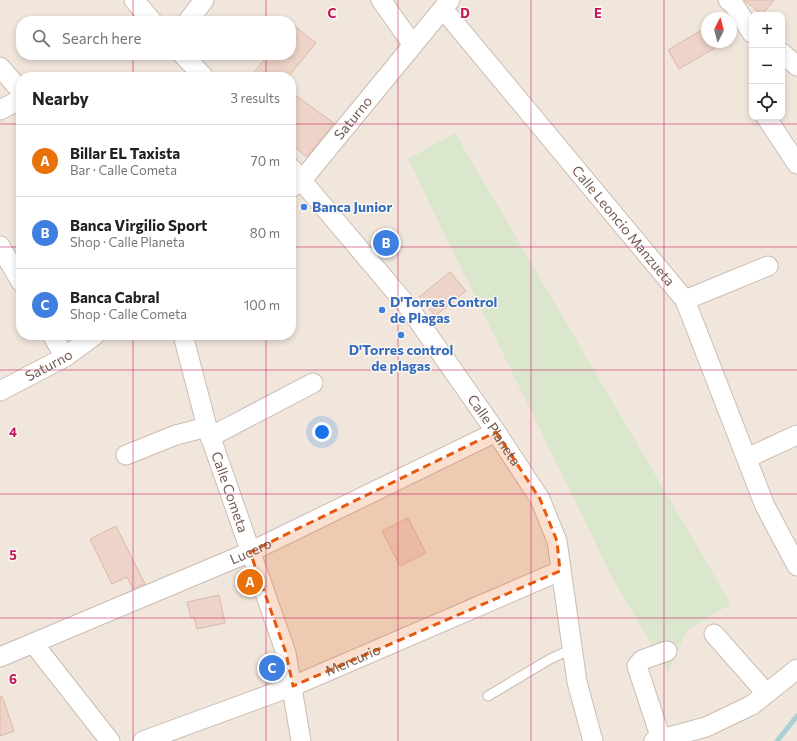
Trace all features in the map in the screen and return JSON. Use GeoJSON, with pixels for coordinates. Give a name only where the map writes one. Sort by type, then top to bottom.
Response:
{"type":"FeatureCollection","features":[{"type":"Feature","properties":{"kind":"street"},"geometry":{"type":"LineString","coordinates":[[134,0],[148,16]]}},
{"type":"Feature","properties":{"kind":"street"},"geometry":{"type":"LineString","coordinates":[[192,16],[204,0]]}},
{"type":"Feature","properties":{"kind":"street"},"geometry":{"type":"LineString","coordinates":[[381,0],[413,45]]}},
{"type":"Feature","properties":{"kind":"street"},"geometry":{"type":"LineString","coordinates":[[728,0],[734,5],[749,28]]}},
{"type":"Feature","properties":{"kind":"street","name":"Calle Leoncio Manzueta"},"geometry":{"type":"LineString","coordinates":[[413,45],[446,4],[685,300],[765,506],[797,564]]}},
{"type":"Feature","properties":{"kind":"street","name":"Saturno"},"geometry":{"type":"LineString","coordinates":[[296,178],[413,45]]}},
{"type":"Feature","properties":{"kind":"street"},"geometry":{"type":"LineString","coordinates":[[785,56],[797,66]]}},
{"type":"Feature","properties":{"kind":"street"},"geometry":{"type":"LineString","coordinates":[[189,60],[199,72]]}},
{"type":"Feature","properties":{"kind":"street"},"geometry":{"type":"LineString","coordinates":[[0,67],[16,85]]}},
{"type":"Feature","properties":{"kind":"street"},"geometry":{"type":"LineString","coordinates":[[0,110],[16,102]]}},
{"type":"Feature","properties":{"kind":"street"},"geometry":{"type":"LineString","coordinates":[[768,120],[797,164]]}},
{"type":"Feature","properties":{"kind":"street","name":"Calle Planeta"},"geometry":{"type":"LineString","coordinates":[[296,180],[410,309],[496,432],[540,499],[557,541],[560,571],[577,682],[593,741]]}},
{"type":"Feature","properties":{"kind":"street"},"geometry":{"type":"LineString","coordinates":[[0,246],[16,273]]}},
{"type":"Feature","properties":{"kind":"street"},"geometry":{"type":"LineString","coordinates":[[685,300],[768,266]]}},
{"type":"Feature","properties":{"kind":"street"},"geometry":{"type":"LineString","coordinates":[[55,340],[65,357]]}},
{"type":"Feature","properties":{"kind":"street","name":"Saturno"},"geometry":{"type":"LineString","coordinates":[[0,390],[65,357],[88,340]]}},
{"type":"Feature","properties":{"kind":"street","name":"Calle Cometa"},"geometry":{"type":"LineString","coordinates":[[184,340],[208,432],[286,653],[301,741]]}},
{"type":"Feature","properties":{"kind":"street"},"geometry":{"type":"LineString","coordinates":[[126,455],[176,435],[208,432],[313,383]]}},
{"type":"Feature","properties":{"kind":"street","name":"Lucero"},"geometry":{"type":"LineString","coordinates":[[0,656],[250,552],[496,432]]}},
{"type":"Feature","properties":{"kind":"street"},"geometry":{"type":"LineString","coordinates":[[746,458],[797,435]]}},
{"type":"Feature","properties":{"kind":"street","name":"Mercurio"},"geometry":{"type":"LineString","coordinates":[[143,741],[292,686],[560,571]]}},
{"type":"Feature","properties":{"kind":"street"},"geometry":{"type":"LineString","coordinates":[[714,634],[766,693]]}},
{"type":"Feature","properties":{"kind":"street"},"geometry":{"type":"LineString","coordinates":[[33,643],[110,741]]}},
{"type":"Feature","properties":{"kind":"street"},"geometry":{"type":"LineString","coordinates":[[667,651],[642,660],[637,666],[657,740],[706,727],[752,705],[797,669]]}},
{"type":"Feature","properties":{"kind":"lane"},"geometry":{"type":"LineString","coordinates":[[488,696],[550,659],[572,649]]}},
{"type":"Feature","properties":{"kind":"highlighted area"},"geometry":{"type":"Polygon","coordinates":[[[496,432],[540,499],[557,541],[560,571],[293,686],[286,653],[250,552],[496,432]]]}},
{"type":"Feature","properties":{"kind":"shaded area"},"geometry":{"type":"Polygon","coordinates":[[[0,0],[797,0],[797,741],[0,741],[0,0]]]}},
{"type":"Feature","properties":{"kind":"green space"},"geometry":{"type":"Polygon","coordinates":[[[455,133],[731,604],[687,630],[668,672],[614,581],[408,159],[455,133]]]}},
{"type":"Feature","properties":{"kind":"building"},"geometry":{"type":"Polygon","coordinates":[[[744,0],[774,0],[764,12],[758,12],[744,0]]]}},
{"type":"Feature","properties":{"kind":"building"},"geometry":{"type":"Polygon","coordinates":[[[296,27],[316,43],[292,72],[254,72],[264,60],[296,60],[296,27]]]}},
{"type":"Feature","properties":{"kind":"building"},"geometry":{"type":"Polygon","coordinates":[[[701,31],[701,48],[715,48],[679,69],[668,50],[701,31]]]}},
{"type":"Feature","properties":{"kind":"building"},"geometry":{"type":"Polygon","coordinates":[[[296,96],[334,123],[307,157],[296,148],[296,96]]]}},
{"type":"Feature","properties":{"kind":"building"},"geometry":{"type":"Polygon","coordinates":[[[450,272],[466,291],[435,316],[419,297],[450,272]]]}},
{"type":"Feature","properties":{"kind":"building"},"geometry":{"type":"Polygon","coordinates":[[[408,518],[426,553],[400,566],[382,531],[408,518]]]}},
{"type":"Feature","properties":{"kind":"building"},"geometry":{"type":"Polygon","coordinates":[[[116,526],[145,584],[133,589],[127,577],[112,584],[90,539],[116,526]]]}},
{"type":"Feature","properties":{"kind":"building"},"geometry":{"type":"Polygon","coordinates":[[[219,595],[225,623],[197,629],[194,617],[191,618],[187,602],[219,595]]]}},
{"type":"Feature","properties":{"kind":"building"},"geometry":{"type":"Polygon","coordinates":[[[276,658],[279,675],[268,679],[263,662],[276,658]]]}},
{"type":"Feature","properties":{"kind":"building"},"geometry":{"type":"Polygon","coordinates":[[[2,696],[14,731],[0,736],[0,697],[2,696]]]}},
{"type":"Feature","properties":{"kind":"waterway"},"geometry":{"type":"LineString","coordinates":[[777,741],[797,716]]}},
{"type":"Feature","properties":{"kind":"place","name":"Banca Junior"},"geometry":{"type":"Point","coordinates":[304,207]}},
{"type":"Feature","properties":{"kind":"place","name":"Banca Virgilio Sport"},"geometry":{"type":"Point","coordinates":[386,243]}},
{"type":"Feature","properties":{"kind":"place","name":"D'Torres Control de Plagas"},"geometry":{"type":"Point","coordinates":[382,310]}},
{"type":"Feature","properties":{"kind":"place","name":"D'Torres control de plagas"},"geometry":{"type":"Point","coordinates":[401,335]}},
{"type":"Feature","properties":{"kind":"place","name":"Billar EL Taxista"},"geometry":{"type":"Point","coordinates":[250,582]}},
{"type":"Feature","properties":{"kind":"place","name":"Banca Cabral"},"geometry":{"type":"Point","coordinates":[272,668]}}]}
